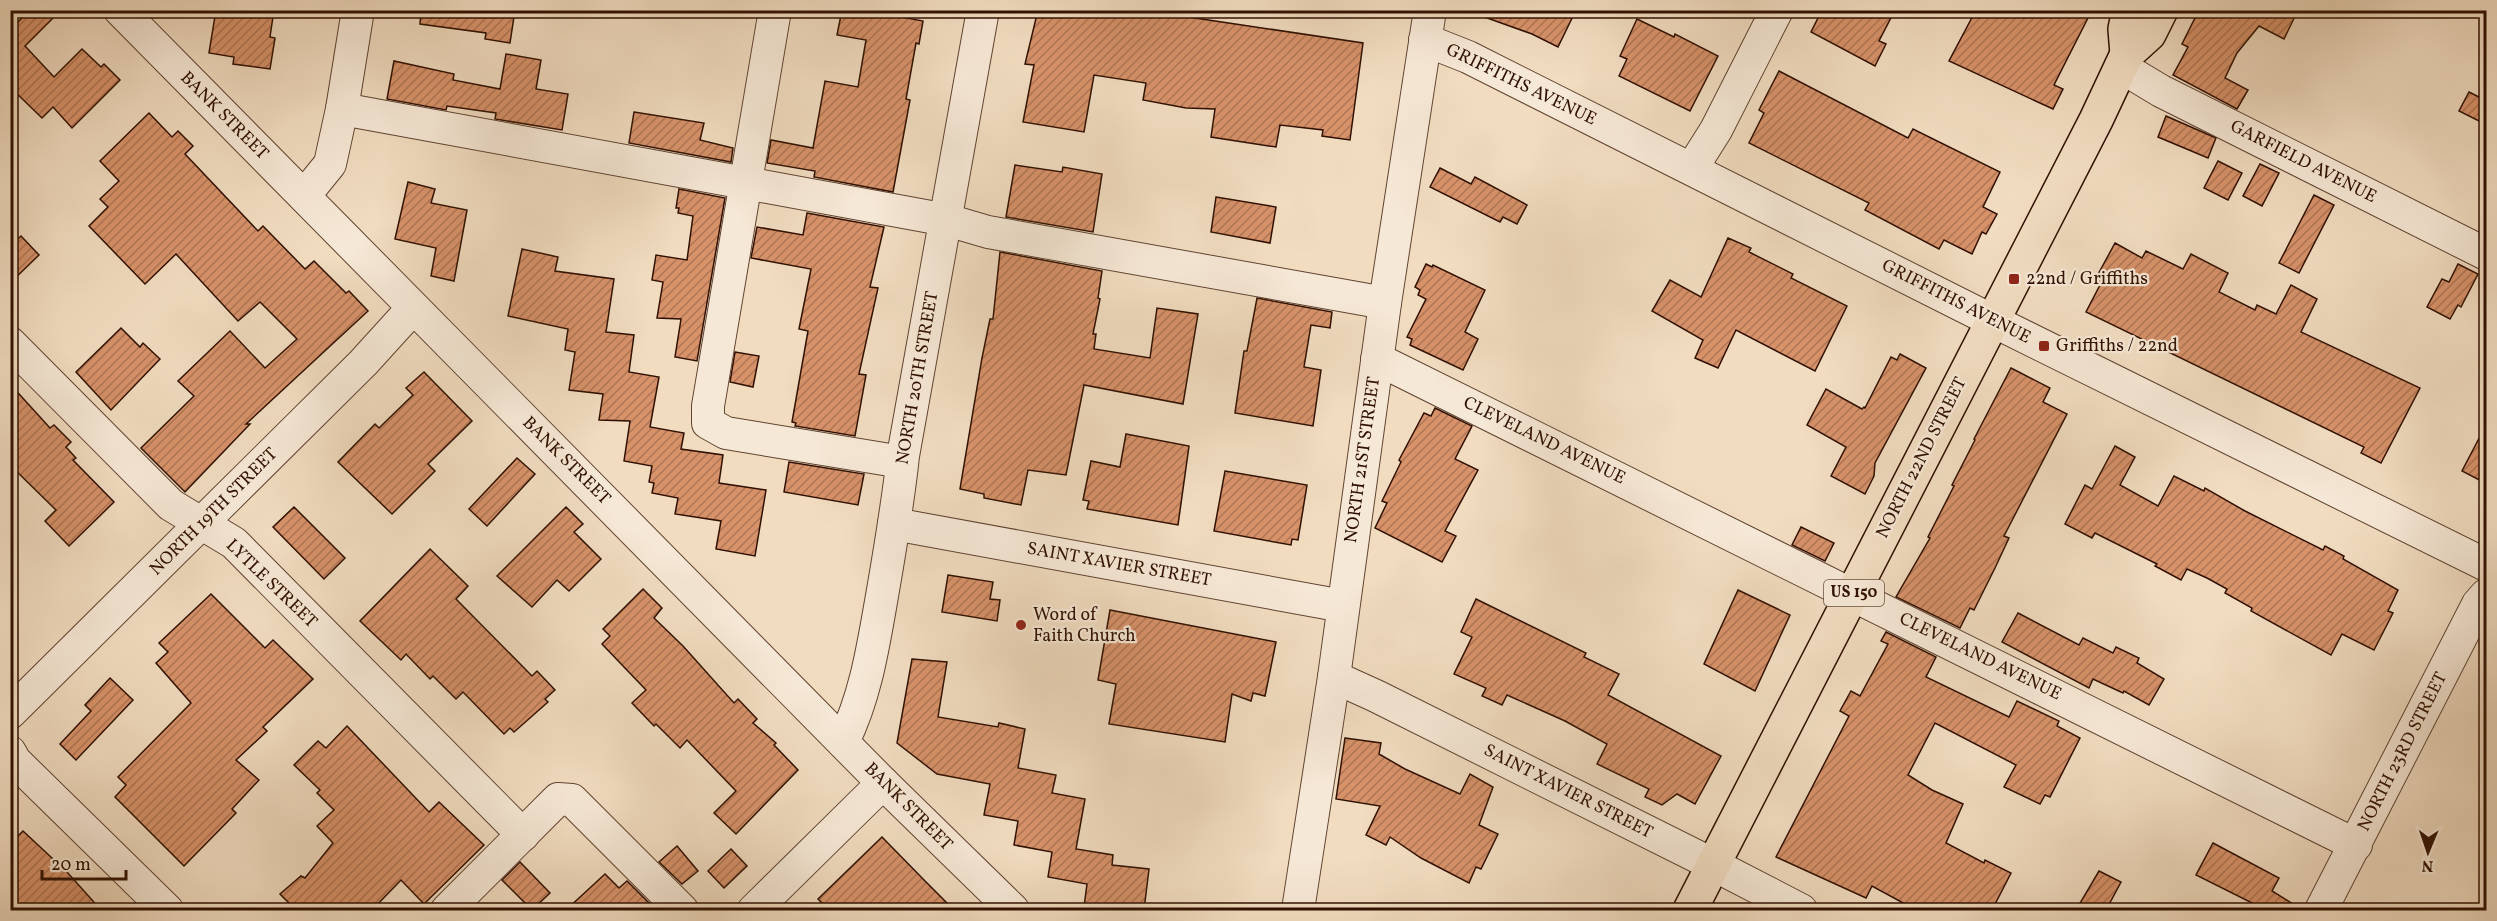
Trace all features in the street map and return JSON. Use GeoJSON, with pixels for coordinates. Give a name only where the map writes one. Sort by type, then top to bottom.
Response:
{"type":"FeatureCollection","features":[{"type":"Feature","properties":{"kind":"main road","name":"US 150"},"geometry":{"type":"LineString","coordinates":[[2124,61],[2125,29],[2129,10]]}},
{"type":"Feature","properties":{"kind":"main road","name":"NORTH 22ND STREET"},"geometry":{"type":"LineString","coordinates":[[1690,910],[2124,61],[2149,34],[2161,10]]}},
{"type":"Feature","properties":{"kind":"street","name":"BANK STREET"},"geometry":{"type":"LineString","coordinates":[[120,10],[883,783],[1012,910]]}},
{"type":"Feature","properties":{"kind":"street"},"geometry":{"type":"LineString","coordinates":[[304,196],[330,164],[342,109],[358,10]]}},
{"type":"Feature","properties":{"kind":"street"},"geometry":{"type":"LineString","coordinates":[[775,10],[708,406],[708,423],[726,433],[902,462]]}},
{"type":"Feature","properties":{"kind":"street","name":"NORTH 20TH STREET"},"geometry":{"type":"LineString","coordinates":[[843,742],[854,720],[867,681],[894,524],[902,462],[983,10]]}},
{"type":"Feature","properties":{"kind":"street"},"geometry":{"type":"LineString","coordinates":[[1692,168],[1716,130],[1777,10]]}},
{"type":"Feature","properties":{"kind":"street","name":"GRIFFITHS AVENUE"},"geometry":{"type":"LineString","coordinates":[[1427,25],[1468,57],[1993,321],[2487,565]]}},
{"type":"Feature","properties":{"kind":"street","name":"NORTH 21ST STREET"},"geometry":{"type":"LineString","coordinates":[[1298,910],[1334,678],[1377,359],[1427,25]]}},
{"type":"Feature","properties":{"kind":"street","name":"GARFIELD AVENUE"},"geometry":{"type":"LineString","coordinates":[[2124,61],[2161,91],[2487,254]]}},
{"type":"Feature","properties":{"kind":"street"},"geometry":{"type":"LineString","coordinates":[[342,109],[947,220],[988,232],[1385,303]]}},
{"type":"Feature","properties":{"kind":"street","name":"NORTH 19TH STREET"},"geometry":{"type":"LineString","coordinates":[[10,713],[363,363],[413,308]]}},
{"type":"Feature","properties":{"kind":"street","name":"LYTLE STREET"},"geometry":{"type":"LineString","coordinates":[[10,343],[171,506],[234,543],[524,835]]}},
{"type":"Feature","properties":{"kind":"street","name":"CLEVELAND AVENUE"},"geometry":{"type":"LineString","coordinates":[[1377,359],[2356,845]]}},
{"type":"Feature","properties":{"kind":"street","name":"SAINT XAVIER STREET"},"geometry":{"type":"LineString","coordinates":[[894,524],[1343,606]]}},
{"type":"Feature","properties":{"kind":"street","name":"NORTH 23RD STREET"},"geometry":{"type":"LineString","coordinates":[[2321,910],[2478,604],[2487,596]]}},
{"type":"Feature","properties":{"kind":"street","name":"SAINT XAVIER STREET"},"geometry":{"type":"LineString","coordinates":[[1334,678],[1376,696],[1714,864],[1801,910]]}},
{"type":"Feature","properties":{"kind":"street"},"geometry":{"type":"LineString","coordinates":[[10,752],[15,761],[167,910]]}},
{"type":"Feature","properties":{"kind":"street"},"geometry":{"type":"LineString","coordinates":[[754,910],[883,783]]}},
{"type":"Feature","properties":{"kind":"street"},"geometry":{"type":"LineString","coordinates":[[447,910],[558,799],[572,800],[682,910]]}},
{"type":"Feature","properties":{"kind":"building"},"geometry":{"type":"Polygon","coordinates":[[[30,10],[61,10],[25,46],[54,77],[82,49],[101,67],[104,64],[120,80],[72,128],[53,107],[42,118],[10,87],[10,30],[30,10]]]}},
{"type":"Feature","properties":{"kind":"building"},"geometry":{"type":"Polygon","coordinates":[[[216,10],[274,10],[270,37],[275,38],[270,69],[233,64],[234,57],[209,53],[216,10]]]}},
{"type":"Feature","properties":{"kind":"building"},"geometry":{"type":"Polygon","coordinates":[[[421,10],[515,10],[510,43],[485,39],[486,33],[420,24],[421,10]]]}},
{"type":"Feature","properties":{"kind":"building"},"geometry":{"type":"Polygon","coordinates":[[[842,10],[865,10],[923,21],[919,44],[916,43],[906,99],[910,100],[893,192],[814,177],[815,171],[767,163],[771,140],[813,148],[825,81],[858,87],[866,40],[837,35],[842,10]]]}},
{"type":"Feature","properties":{"kind":"building"},"geometry":{"type":"Polygon","coordinates":[[[1038,10],[1183,10],[1182,16],[1363,43],[1350,140],[1322,136],[1323,130],[1280,125],[1276,147],[1211,137],[1215,109],[1186,108],[1143,100],[1146,83],[1094,75],[1084,132],[1023,122],[1034,65],[1025,64],[1038,10]]]}},
{"type":"Feature","properties":{"kind":"building"},"geometry":{"type":"Polygon","coordinates":[[[1477,10],[1576,10],[1558,47],[1532,34],[1476,14],[1477,10]]]}},
{"type":"Feature","properties":{"kind":"building"},"geometry":{"type":"Polygon","coordinates":[[[1822,10],[1895,10],[1879,41],[1886,44],[1875,66],[1811,32],[1822,10]]]}},
{"type":"Feature","properties":{"kind":"building"},"geometry":{"type":"Polygon","coordinates":[[[1976,10],[2092,10],[2054,85],[2063,89],[2053,109],[1949,61],[1976,10]]]}},
{"type":"Feature","properties":{"kind":"building"},"geometry":{"type":"Polygon","coordinates":[[[2199,10],[2298,10],[2284,39],[2259,26],[2237,53],[2225,78],[2248,90],[2237,109],[2173,75],[2188,47],[2182,44],[2199,10]]]}},
{"type":"Feature","properties":{"kind":"building"},"geometry":{"type":"Polygon","coordinates":[[[1637,19],[1674,37],[1675,34],[1718,56],[1690,111],[1619,76],[1627,59],[1620,56],[1637,19]]]}},
{"type":"Feature","properties":{"kind":"building"},"geometry":{"type":"Polygon","coordinates":[[[506,54],[541,60],[536,89],[568,94],[562,130],[495,119],[496,113],[447,106],[446,110],[387,99],[394,61],[454,74],[453,80],[500,89],[506,54]]]}},
{"type":"Feature","properties":{"kind":"building"},"geometry":{"type":"Polygon","coordinates":[[[1779,71],[1908,138],[1913,129],[2000,172],[1983,207],[1997,214],[1986,234],[1982,232],[1972,254],[1944,240],[1939,249],[1865,210],[1869,203],[1749,143],[1764,113],[1759,110],[1779,71]]]}},
{"type":"Feature","properties":{"kind":"building"},"geometry":{"type":"Polygon","coordinates":[[[2469,92],[2487,101],[2487,125],[2459,111],[2469,92]]]}},
{"type":"Feature","properties":{"kind":"building"},"geometry":{"type":"Polygon","coordinates":[[[634,112],[704,123],[700,140],[733,148],[731,162],[629,143],[634,112]]]}},
{"type":"Feature","properties":{"kind":"building"},"geometry":{"type":"Polygon","coordinates":[[[149,113],[172,137],[178,131],[193,146],[185,154],[258,231],[263,226],[305,269],[314,261],[368,311],[246,424],[250,424],[185,492],[141,448],[194,396],[178,381],[230,331],[265,368],[297,339],[260,302],[238,321],[176,254],[145,284],[89,226],[108,207],[100,199],[119,181],[100,161],[149,113]]]}},
{"type":"Feature","properties":{"kind":"building"},"geometry":{"type":"Polygon","coordinates":[[[2166,116],[2216,138],[2208,158],[2158,137],[2166,116]]]}},
{"type":"Feature","properties":{"kind":"building"},"geometry":{"type":"Polygon","coordinates":[[[2218,161],[2242,173],[2228,200],[2204,188],[2218,161]]]}},
{"type":"Feature","properties":{"kind":"building"},"geometry":{"type":"Polygon","coordinates":[[[2260,164],[2279,173],[2262,206],[2243,196],[2260,164]]]}},
{"type":"Feature","properties":{"kind":"building"},"geometry":{"type":"Polygon","coordinates":[[[1015,165],[1062,172],[1063,167],[1102,174],[1093,232],[1006,217],[1015,165]]]}},
{"type":"Feature","properties":{"kind":"building"},"geometry":{"type":"Polygon","coordinates":[[[1440,168],[1471,184],[1475,177],[1527,205],[1517,224],[1503,217],[1500,222],[1430,187],[1440,168]]]}},
{"type":"Feature","properties":{"kind":"building"},"geometry":{"type":"Polygon","coordinates":[[[408,182],[435,189],[431,203],[467,210],[454,281],[431,276],[436,248],[395,239],[408,182]]]}},
{"type":"Feature","properties":{"kind":"building"},"geometry":{"type":"Polygon","coordinates":[[[679,189],[725,198],[697,361],[675,357],[681,319],[657,318],[663,282],[652,280],[656,255],[687,260],[693,216],[678,213],[679,208],[676,208],[679,189]]]}},
{"type":"Feature","properties":{"kind":"building"},"geometry":{"type":"Polygon","coordinates":[[[2314,195],[2334,205],[2299,273],[2279,263],[2314,195]]]}},
{"type":"Feature","properties":{"kind":"building"},"geometry":{"type":"Polygon","coordinates":[[[1216,197],[1276,207],[1270,243],[1211,232],[1216,197]]]}},
{"type":"Feature","properties":{"kind":"building"},"geometry":{"type":"Polygon","coordinates":[[[807,213],[884,227],[870,287],[878,288],[859,374],[866,375],[855,436],[795,426],[796,423],[792,422],[808,331],[799,329],[811,269],[751,258],[757,227],[803,235],[807,213]]]}},
{"type":"Feature","properties":{"kind":"building"},"geometry":{"type":"Polygon","coordinates":[[[21,236],[39,255],[10,283],[10,246],[21,236]]]}},
{"type":"Feature","properties":{"kind":"building"},"geometry":{"type":"Polygon","coordinates":[[[1728,238],[1751,248],[1749,252],[1793,274],[1791,278],[1847,306],[1815,371],[1736,330],[1718,368],[1695,358],[1703,340],[1652,311],[1670,280],[1701,297],[1728,238]]]}},
{"type":"Feature","properties":{"kind":"building"},"geometry":{"type":"Polygon","coordinates":[[[2115,243],[2142,258],[2146,251],[2183,269],[2191,254],[2228,273],[2219,292],[2255,310],[2257,305],[2276,314],[2291,285],[2317,299],[2301,332],[2420,388],[2381,463],[2361,453],[2364,447],[2086,312],[2101,283],[2095,280],[2115,243]]]}},
{"type":"Feature","properties":{"kind":"building"},"geometry":{"type":"Polygon","coordinates":[[[522,249],[558,257],[555,271],[614,279],[606,332],[634,335],[629,372],[659,377],[650,427],[684,433],[681,449],[723,455],[719,483],[766,490],[755,556],[716,549],[721,521],[675,514],[678,498],[652,493],[654,483],[649,482],[652,466],[624,461],[630,421],[599,420],[603,394],[569,390],[575,352],[565,350],[568,329],[508,316],[522,249]]]}},
{"type":"Feature","properties":{"kind":"building"},"geometry":{"type":"Polygon","coordinates":[[[1000,252],[1102,271],[1098,298],[1100,299],[1093,334],[1096,334],[1094,349],[1150,358],[1157,308],[1198,314],[1183,404],[1084,385],[1066,475],[1028,470],[1021,505],[984,498],[984,494],[960,489],[982,358],[990,319],[993,319],[1000,252]]]}},
{"type":"Feature","properties":{"kind":"building"},"geometry":{"type":"Polygon","coordinates":[[[1426,264],[1432,267],[1433,265],[1485,290],[1465,332],[1478,339],[1463,370],[1410,345],[1412,339],[1407,337],[1426,299],[1418,295],[1420,290],[1415,287],[1426,264]]]}},
{"type":"Feature","properties":{"kind":"building"},"geometry":{"type":"Polygon","coordinates":[[[2458,264],[2478,274],[2461,307],[2458,305],[2450,319],[2427,307],[2442,279],[2449,282],[2458,264]]]}},
{"type":"Feature","properties":{"kind":"building"},"geometry":{"type":"Polygon","coordinates":[[[1257,298],[1332,312],[1330,328],[1311,325],[1304,367],[1321,370],[1313,426],[1235,413],[1244,351],[1247,351],[1257,298]]]}},
{"type":"Feature","properties":{"kind":"building"},"geometry":{"type":"Polygon","coordinates":[[[121,328],[140,347],[143,343],[160,359],[111,410],[76,372],[121,328]]]}},
{"type":"Feature","properties":{"kind":"building"},"geometry":{"type":"Polygon","coordinates":[[[735,352],[759,356],[753,387],[730,382],[735,352]]]}},
{"type":"Feature","properties":{"kind":"building"},"geometry":{"type":"Polygon","coordinates":[[[1900,354],[1926,368],[1875,463],[1874,476],[1865,494],[1831,476],[1846,447],[1807,425],[1826,389],[1862,409],[1865,408],[1891,357],[1897,360],[1900,354]]]}},
{"type":"Feature","properties":{"kind":"building"},"geometry":{"type":"Polygon","coordinates":[[[2011,368],[2050,388],[2043,402],[2067,414],[2004,536],[2009,538],[1974,610],[1970,608],[1960,628],[1896,597],[1930,538],[1928,537],[1954,486],[1952,485],[2011,368]]]}},
{"type":"Feature","properties":{"kind":"building"},"geometry":{"type":"Polygon","coordinates":[[[424,372],[472,421],[428,464],[435,471],[392,514],[338,462],[375,424],[379,428],[413,395],[406,388],[424,372]]]}},
{"type":"Feature","properties":{"kind":"building"},"geometry":{"type":"Polygon","coordinates":[[[10,384],[50,428],[54,425],[71,442],[66,447],[76,458],[73,460],[114,502],[69,546],[45,521],[56,510],[10,465],[10,384]]]}},
{"type":"Feature","properties":{"kind":"building"},"geometry":{"type":"Polygon","coordinates":[[[1435,408],[1472,426],[1455,459],[1478,470],[1445,531],[1456,536],[1442,562],[1375,528],[1387,503],[1382,501],[1401,462],[1399,460],[1424,413],[1431,416],[1435,408]]]}},
{"type":"Feature","properties":{"kind":"building"},"geometry":{"type":"Polygon","coordinates":[[[2487,423],[2487,484],[2462,471],[2487,423]]]}},
{"type":"Feature","properties":{"kind":"building"},"geometry":{"type":"Polygon","coordinates":[[[1126,434],[1189,446],[1178,525],[1087,509],[1089,501],[1083,500],[1091,461],[1120,467],[1126,434]]]}},
{"type":"Feature","properties":{"kind":"building"},"geometry":{"type":"Polygon","coordinates":[[[2115,446],[2135,457],[2120,485],[2158,506],[2174,476],[2204,491],[2205,488],[2323,550],[2325,546],[2344,556],[2343,559],[2398,590],[2388,611],[2393,613],[2374,650],[2342,634],[2331,655],[2251,611],[2252,608],[2225,593],[2227,589],[2207,578],[2187,569],[2181,580],[2155,566],[2157,564],[2095,533],[2092,538],[2065,524],[2085,485],[2092,489],[2115,446]]]}},
{"type":"Feature","properties":{"kind":"building"},"geometry":{"type":"Polygon","coordinates":[[[517,458],[535,474],[487,526],[469,509],[517,458]]]}},
{"type":"Feature","properties":{"kind":"building"},"geometry":{"type":"Polygon","coordinates":[[[789,462],[864,474],[858,505],[784,492],[789,462]]]}},
{"type":"Feature","properties":{"kind":"building"},"geometry":{"type":"Polygon","coordinates":[[[1225,471],[1307,485],[1298,540],[1292,539],[1291,545],[1214,531],[1225,471]]]}},
{"type":"Feature","properties":{"kind":"building"},"geometry":{"type":"Polygon","coordinates":[[[294,507],[345,558],[324,579],[273,527],[294,507]]]}},
{"type":"Feature","properties":{"kind":"building"},"geometry":{"type":"Polygon","coordinates":[[[566,507],[583,524],[574,532],[601,559],[569,591],[557,580],[532,607],[497,576],[566,507]]]}},
{"type":"Feature","properties":{"kind":"building"},"geometry":{"type":"Polygon","coordinates":[[[1801,527],[1834,543],[1825,561],[1792,545],[1801,527]]]}},
{"type":"Feature","properties":{"kind":"building"},"geometry":{"type":"Polygon","coordinates":[[[430,549],[468,586],[456,599],[532,676],[537,671],[555,690],[545,699],[548,702],[514,732],[510,728],[504,734],[463,692],[456,699],[433,676],[430,679],[406,654],[401,660],[360,621],[430,549]]]}},
{"type":"Feature","properties":{"kind":"building"},"geometry":{"type":"Polygon","coordinates":[[[948,575],[993,582],[990,599],[1000,600],[997,621],[942,612],[948,575]]]}},
{"type":"Feature","properties":{"kind":"building"},"geometry":{"type":"Polygon","coordinates":[[[643,589],[662,608],[654,618],[683,646],[734,703],[738,699],[757,719],[753,723],[776,743],[774,745],[798,770],[736,834],[714,813],[736,791],[687,740],[680,748],[632,703],[646,690],[602,644],[610,636],[603,629],[643,589]]]}},
{"type":"Feature","properties":{"kind":"building"},"geometry":{"type":"Polygon","coordinates":[[[1738,590],[1790,615],[1755,691],[1704,664],[1738,590]]]}},
{"type":"Feature","properties":{"kind":"building"},"geometry":{"type":"Polygon","coordinates":[[[211,594],[265,648],[273,640],[313,679],[263,727],[267,731],[236,760],[259,780],[232,809],[236,813],[184,866],[115,797],[126,785],[118,777],[191,703],[156,663],[168,652],[159,643],[211,594]]]}},
{"type":"Feature","properties":{"kind":"building"},"geometry":{"type":"Polygon","coordinates":[[[1476,599],[1586,653],[1584,657],[1619,674],[1608,695],[1721,756],[1695,804],[1677,794],[1662,805],[1645,797],[1649,789],[1597,764],[1607,744],[1565,721],[1507,695],[1502,705],[1482,696],[1486,688],[1454,674],[1472,637],[1461,632],[1476,599]]]}},
{"type":"Feature","properties":{"kind":"building"},"geometry":{"type":"Polygon","coordinates":[[[1110,610],[1276,642],[1265,696],[1253,693],[1251,701],[1232,694],[1225,742],[1109,724],[1116,684],[1098,680],[1110,610]]]}},
{"type":"Feature","properties":{"kind":"building"},"geometry":{"type":"Polygon","coordinates":[[[2018,613],[2079,645],[2083,638],[2113,653],[2116,647],[2139,658],[2137,663],[2164,679],[2149,705],[2124,691],[2123,693],[2093,679],[2089,688],[2002,642],[2018,613]]]}},
{"type":"Feature","properties":{"kind":"building"},"geometry":{"type":"Polygon","coordinates":[[[1886,632],[1936,657],[1926,677],[2009,717],[2017,701],[2059,721],[2057,726],[2080,738],[2050,797],[2045,795],[2040,804],[2004,787],[2016,765],[1935,723],[1908,775],[1932,790],[1963,804],[1946,843],[1984,863],[1985,860],[2011,873],[1992,910],[1916,910],[1872,886],[1866,898],[1776,857],[1849,716],[1840,711],[1851,691],[1860,696],[1888,644],[1881,641],[1886,632]]]}},
{"type":"Feature","properties":{"kind":"building"},"geometry":{"type":"Polygon","coordinates":[[[912,659],[947,662],[938,717],[998,727],[999,723],[1025,729],[1018,768],[1056,775],[1052,793],[1085,799],[1076,849],[1113,855],[1112,865],[1149,869],[1144,910],[1107,910],[1084,907],[1087,884],[1048,877],[1052,852],[1014,845],[1018,821],[984,815],[990,784],[937,774],[897,743],[912,659]]]}},
{"type":"Feature","properties":{"kind":"building"},"geometry":{"type":"Polygon","coordinates":[[[110,678],[133,700],[76,760],[60,744],[91,711],[85,705],[110,678]]]}},
{"type":"Feature","properties":{"kind":"building"},"geometry":{"type":"Polygon","coordinates":[[[347,726],[429,812],[439,802],[484,845],[424,904],[401,880],[372,910],[296,910],[280,894],[301,876],[305,878],[333,843],[317,826],[334,810],[317,793],[320,790],[294,765],[318,741],[326,748],[347,726]]]}},
{"type":"Feature","properties":{"kind":"building"},"geometry":{"type":"Polygon","coordinates":[[[1345,738],[1381,743],[1379,754],[1405,769],[1460,794],[1470,774],[1493,787],[1479,825],[1498,834],[1481,869],[1476,867],[1469,883],[1421,858],[1390,837],[1386,845],[1366,835],[1380,806],[1336,799],[1345,738]]]}},
{"type":"Feature","properties":{"kind":"building"},"geometry":{"type":"Polygon","coordinates":[[[23,831],[67,872],[101,910],[10,910],[10,844],[23,831]]]}},
{"type":"Feature","properties":{"kind":"building"},"geometry":{"type":"Polygon","coordinates":[[[882,837],[954,910],[829,910],[818,899],[882,837]]]}},
{"type":"Feature","properties":{"kind":"building"},"geometry":{"type":"Polygon","coordinates":[[[2213,843],[2279,878],[2272,891],[2303,910],[2266,910],[2196,875],[2213,843]]]}},
{"type":"Feature","properties":{"kind":"building"},"geometry":{"type":"Polygon","coordinates":[[[677,846],[698,871],[682,884],[659,862],[677,846]]]}},
{"type":"Feature","properties":{"kind":"building"},"geometry":{"type":"Polygon","coordinates":[[[731,849],[747,866],[724,888],[708,871],[731,849]]]}},
{"type":"Feature","properties":{"kind":"building"},"geometry":{"type":"Polygon","coordinates":[[[520,862],[550,893],[532,910],[502,880],[520,862]]]}},
{"type":"Feature","properties":{"kind":"building"},"geometry":{"type":"Polygon","coordinates":[[[2099,871],[2121,882],[2106,910],[2076,910],[2099,871]]]}},
{"type":"Feature","properties":{"kind":"building"},"geometry":{"type":"Polygon","coordinates":[[[605,874],[619,888],[627,881],[654,908],[651,910],[566,910],[605,874]]]}},
{"type":"Feature","properties":{"kind":"place","name":"22nd / Griffiths"},"geometry":{"type":"Point","coordinates":[2014,279]}},
{"type":"Feature","properties":{"kind":"place","name":"Griffiths / 22nd"},"geometry":{"type":"Point","coordinates":[2044,346]}},
{"type":"Feature","properties":{"kind":"place","name":"Word of Faith Church"},"geometry":{"type":"Point","coordinates":[1021,625]}}]}
